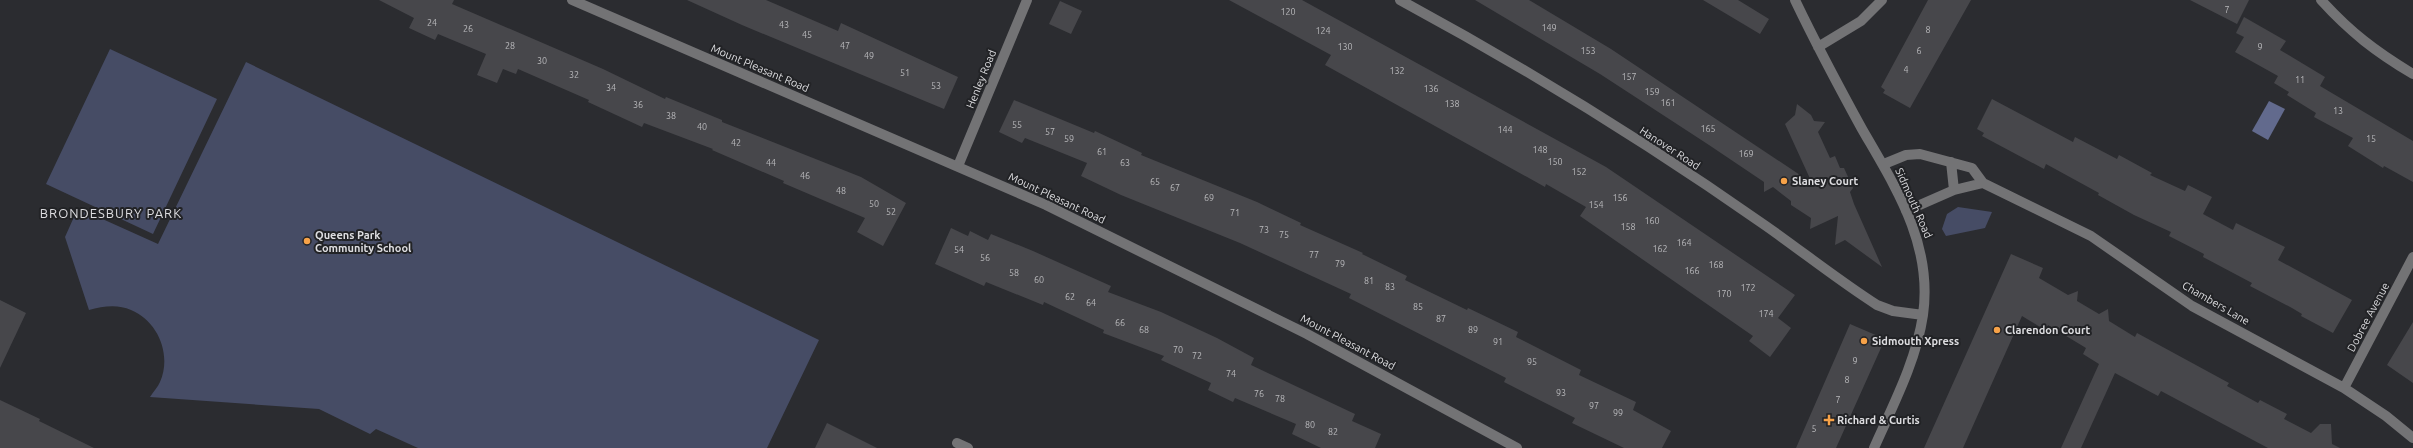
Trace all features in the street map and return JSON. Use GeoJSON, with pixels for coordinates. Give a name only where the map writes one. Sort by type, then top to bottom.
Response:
{"type":"FeatureCollection","features":[{"type":"Feature","properties":{"kind":"street","name":"Mount Pleasant Road"},"geometry":{"type":"LineString","coordinates":[[572,0],[1046,205],[1307,334],[1517,448]]}},
{"type":"Feature","properties":{"kind":"street","name":"Henley Road"},"geometry":{"type":"LineString","coordinates":[[958,166],[1027,0]]}},
{"type":"Feature","properties":{"kind":"street","name":"Hanover Road"},"geometry":{"type":"LineString","coordinates":[[1400,0],[1464,34],[1635,138],[1766,225],[1877,305],[1893,311],[1923,315]]}},
{"type":"Feature","properties":{"kind":"street","name":"Sidmouth Road"},"geometry":{"type":"LineString","coordinates":[[1795,0],[1818,47],[1884,164],[1917,236],[1923,257],[1925,285],[1923,315],[1906,378],[1874,448]]}},
{"type":"Feature","properties":{"kind":"street"},"geometry":{"type":"LineString","coordinates":[[1818,47],[1861,21],[1882,0]]}},
{"type":"Feature","properties":{"kind":"street"},"geometry":{"type":"LineString","coordinates":[[2321,0],[2343,24],[2380,55],[2413,74]]}},
{"type":"Feature","properties":{"kind":"street","name":"Chambers Lane"},"geometry":{"type":"LineString","coordinates":[[1884,164],[1906,155],[1920,154],[1972,168],[1983,183],[2091,236],[2192,306],[2344,388],[2386,416],[2413,438]]}},
{"type":"Feature","properties":{"kind":"street"},"geometry":{"type":"LineString","coordinates":[[1951,162],[1954,190]]}},
{"type":"Feature","properties":{"kind":"street"},"geometry":{"type":"LineString","coordinates":[[1906,211],[1954,190],[1983,183]]}},
{"type":"Feature","properties":{"kind":"street","name":"Dobree Avenue"},"geometry":{"type":"LineString","coordinates":[[2344,388],[2413,257]]}},
{"type":"Feature","properties":{"kind":"street"},"geometry":{"type":"LineString","coordinates":[[957,443],[968,448]]}},
{"type":"Feature","properties":{"kind":"shaded area"},"geometry":{"type":"Polygon","coordinates":[[[110,49],[217,99],[153,234],[46,184],[110,49]]]}},
{"type":"Feature","properties":{"kind":"shaded area","name":"Queens Park Community School"},"geometry":{"type":"Polygon","coordinates":[[[246,62],[819,340],[767,448],[418,448],[376,429],[370,434],[319,409],[150,397],[160,382],[164,361],[163,350],[155,330],[149,322],[140,315],[126,308],[110,306],[89,310],[65,237],[78,208],[158,244],[246,62]]]}},
{"type":"Feature","properties":{"kind":"shaded area"},"geometry":{"type":"Polygon","coordinates":[[[2269,101],[2285,109],[2268,140],[2252,131],[2269,101]]]}},
{"type":"Feature","properties":{"kind":"shaded area"},"geometry":{"type":"Polygon","coordinates":[[[1958,207],[1992,212],[1985,228],[1946,236],[1942,229],[1947,214],[1958,207]]]}},
{"type":"Feature","properties":{"kind":"building"},"geometry":{"type":"Polygon","coordinates":[[[379,0],[454,0],[452,4],[603,69],[665,99],[666,97],[722,120],[722,122],[861,177],[906,203],[883,246],[857,232],[865,218],[783,183],[784,181],[712,150],[713,149],[644,123],[642,127],[588,102],[589,100],[518,69],[516,74],[503,69],[497,83],[477,75],[486,54],[438,34],[435,40],[409,28],[414,18],[379,0]]]}},
{"type":"Feature","properties":{"kind":"building"},"geometry":{"type":"Polygon","coordinates":[[[687,0],[766,0],[838,31],[841,23],[958,77],[944,109],[742,25],[687,0]]]}},
{"type":"Feature","properties":{"kind":"building"},"geometry":{"type":"Polygon","coordinates":[[[1229,0],[1302,0],[1606,167],[1795,295],[1778,318],[1791,328],[1770,357],[1749,341],[1753,336],[1580,216],[1586,207],[1546,184],[1545,187],[1325,65],[1331,55],[1229,0]]]}},
{"type":"Feature","properties":{"kind":"building"},"geometry":{"type":"Polygon","coordinates":[[[1475,0],[1529,0],[1611,49],[1812,183],[1785,124],[1795,115],[1797,104],[1811,115],[1814,121],[1825,122],[1818,132],[1830,158],[1835,156],[1840,168],[1844,168],[1853,188],[1850,192],[1854,204],[1882,267],[1845,240],[1835,245],[1838,216],[1810,229],[1811,218],[1791,205],[1791,201],[1773,187],[1764,192],[1764,182],[1709,145],[1600,74],[1475,0]]]}},
{"type":"Feature","properties":{"kind":"building"},"geometry":{"type":"Polygon","coordinates":[[[1703,0],[1738,0],[1769,19],[1760,34],[1703,0]]]}},
{"type":"Feature","properties":{"kind":"building"},"geometry":{"type":"Polygon","coordinates":[[[1928,0],[1971,0],[1910,108],[1883,93],[1885,90],[1881,87],[1928,0]]]}},
{"type":"Feature","properties":{"kind":"building"},"geometry":{"type":"Polygon","coordinates":[[[2190,0],[2249,0],[2237,24],[2190,0]]]}},
{"type":"Feature","properties":{"kind":"building"},"geometry":{"type":"Polygon","coordinates":[[[1060,1],[1082,11],[1071,34],[1049,24],[1060,1]]]}},
{"type":"Feature","properties":{"kind":"building"},"geometry":{"type":"Polygon","coordinates":[[[2244,17],[2286,41],[2280,50],[2325,77],[2320,86],[2413,141],[2413,182],[2384,166],[2383,168],[2348,146],[2353,138],[2314,117],[2316,113],[2287,95],[2289,92],[2274,83],[2278,76],[2235,52],[2244,37],[2236,33],[2244,17]]]}},
{"type":"Feature","properties":{"kind":"building"},"geometry":{"type":"Polygon","coordinates":[[[1992,99],[2073,142],[2075,137],[2117,159],[2119,155],[2152,173],[2150,175],[2185,191],[2188,185],[2212,197],[2203,214],[2233,230],[2236,223],[2285,247],[2278,260],[2352,300],[2333,333],[2301,316],[2302,314],[2292,308],[2250,286],[2252,283],[2203,257],[2204,254],[2169,236],[2171,232],[2134,215],[2098,195],[2099,193],[2046,164],[2044,169],[1982,136],[1984,133],[1977,129],[1992,99]]]}},
{"type":"Feature","properties":{"kind":"building"},"geometry":{"type":"Polygon","coordinates":[[[1014,100],[1094,133],[1095,131],[1142,153],[1141,155],[1257,202],[1301,223],[1300,225],[1363,253],[1362,254],[1407,276],[1405,280],[1467,310],[1468,308],[1518,332],[1516,337],[1581,370],[1579,375],[1636,402],[1633,410],[1671,431],[1662,448],[1624,448],[1572,423],[1575,418],[1504,382],[1506,378],[1349,298],[1351,294],[1240,243],[1121,195],[1081,176],[1087,163],[1025,138],[1022,143],[999,132],[1014,100]]]}},
{"type":"Feature","properties":{"kind":"building"},"geometry":{"type":"Polygon","coordinates":[[[951,228],[968,236],[970,231],[988,240],[991,234],[1033,251],[1111,286],[1108,292],[1161,312],[1217,338],[1254,358],[1251,365],[1355,414],[1352,421],[1381,434],[1375,448],[1321,448],[1292,434],[1296,424],[1235,398],[1233,402],[1208,390],[1211,383],[1161,360],[1164,356],[1103,333],[1104,330],[1044,302],[1043,305],[986,282],[984,286],[935,264],[951,228]]]}},
{"type":"Feature","properties":{"kind":"building"},"geometry":{"type":"Polygon","coordinates":[[[2011,254],[2043,268],[2039,278],[2068,295],[2078,291],[2077,301],[2099,314],[2108,309],[2109,321],[2135,337],[2137,333],[2229,383],[2227,386],[2258,403],[2260,400],[2287,414],[2284,419],[2311,433],[2320,424],[2331,424],[2332,444],[2340,448],[2268,448],[2161,391],[2158,396],[2115,373],[2081,448],[2061,448],[2099,364],[2083,354],[2086,348],[2048,325],[2045,330],[2022,316],[1963,448],[1924,448],[2011,254]]]}},
{"type":"Feature","properties":{"kind":"building"},"geometry":{"type":"Polygon","coordinates":[[[0,300],[26,313],[0,368],[0,300]]]}},
{"type":"Feature","properties":{"kind":"building"},"geometry":{"type":"Polygon","coordinates":[[[2413,322],[2413,383],[2387,365],[2413,322]]]}},
{"type":"Feature","properties":{"kind":"building"},"geometry":{"type":"Polygon","coordinates":[[[1850,324],[1885,339],[1836,448],[1796,448],[1850,324]]]}},
{"type":"Feature","properties":{"kind":"building"},"geometry":{"type":"Polygon","coordinates":[[[0,400],[40,419],[39,421],[94,448],[0,448],[0,400]]]}},
{"type":"Feature","properties":{"kind":"building"},"geometry":{"type":"Polygon","coordinates":[[[827,423],[877,448],[815,448],[827,423]]]}},
{"type":"Feature","properties":{"kind":"place","name":"Slaney Court"},"geometry":{"type":"Point","coordinates":[1784,181]}},
{"type":"Feature","properties":{"kind":"place","name":"Queens Park Community School"},"geometry":{"type":"Point","coordinates":[307,241]}},
{"type":"Feature","properties":{"kind":"place","name":"Clarendon Court"},"geometry":{"type":"Point","coordinates":[1997,330]}},
{"type":"Feature","properties":{"kind":"place","name":"Sidmouth Xpress"},"geometry":{"type":"Point","coordinates":[1864,341]}},
{"type":"Feature","properties":{"kind":"place","name":"Richard & Curtis"},"geometry":{"type":"Point","coordinates":[1829,420]}},
{"type":"Feature","properties":{"kind":"district","name":"BRONDESBURY PARK"},"geometry":{"type":"Point","coordinates":[111,213]}}]}
